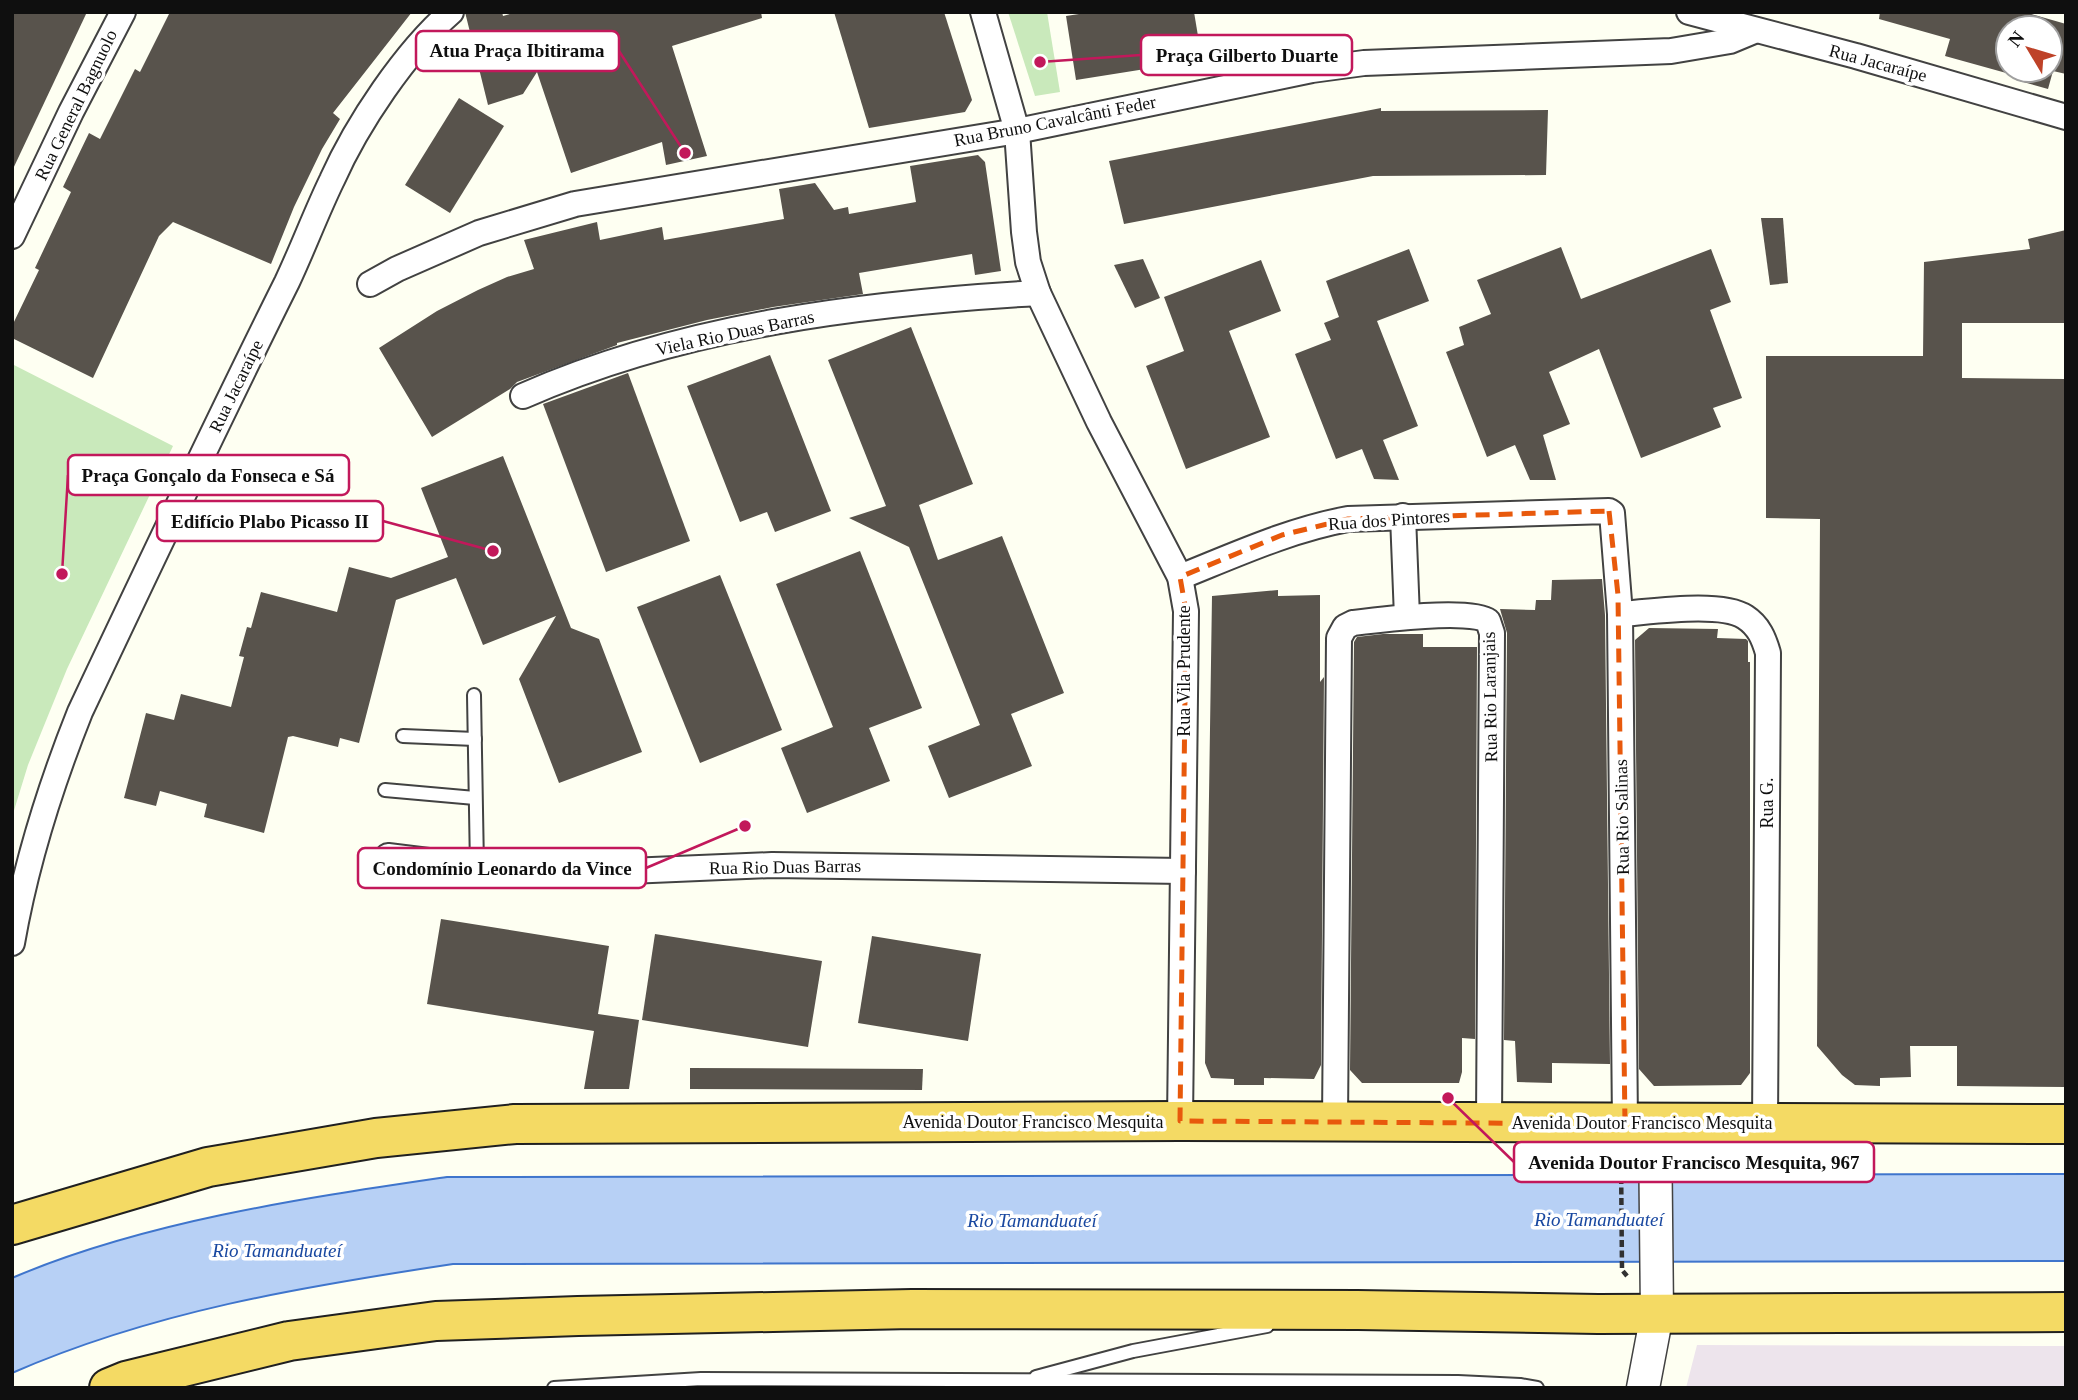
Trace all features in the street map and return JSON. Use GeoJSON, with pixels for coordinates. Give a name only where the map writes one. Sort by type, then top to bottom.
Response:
{"type":"FeatureCollection","features":[{"type":"Feature","properties":{"kind":"highway","name":"Avenida Doutor Francisco Mesquita"},"geometry":{"type":"LineString","coordinates":[[12,1225],[208,1167],[376,1138],[515,1124],[1489,1122],[1645,1135],[1765,1124],[2066,1124]]}},
{"type":"Feature","properties":{"kind":"highway"},"geometry":{"type":"LineString","coordinates":[[118,1385],[289,1340],[436,1321],[912,1309],[1657,1314],[2066,1312]]}},
{"type":"Feature","properties":{"kind":"street","name":"Rua General Bagnuolo"},"geometry":{"type":"LineString","coordinates":[[12,236],[71,112],[123,12]]}},
{"type":"Feature","properties":{"kind":"street","name":"Rua Jacaraípe"},"geometry":{"type":"LineString","coordinates":[[12,943],[32,852],[53,781],[86,700],[294,267],[333,177],[367,117],[403,64],[451,12]]}},
{"type":"Feature","properties":{"kind":"street","name":"Rua Vila Prudente"},"geometry":{"type":"LineString","coordinates":[[983,12],[1017,131],[1024,232],[1028,262],[1038,293],[1099,422],[1180,577],[1186,611],[1180,1121]]}},
{"type":"Feature","properties":{"kind":"street","name":"Rua Jacaraípe"},"geometry":{"type":"LineString","coordinates":[[1689,12],[2066,117]]}},
{"type":"Feature","properties":{"kind":"street","name":"Rua Bruno Cavalcânti Feder"},"geometry":{"type":"LineString","coordinates":[[370,284],[397,269],[479,233],[575,204],[1017,131],[1312,70],[1364,63],[1671,51],[1730,41],[1754,31]]}},
{"type":"Feature","properties":{"kind":"street","name":"Viela Rio Duas Barras"},"geometry":{"type":"LineString","coordinates":[[523,396],[598,366],[661,347],[780,320],[920,302],[1038,293]]}},
{"type":"Feature","properties":{"kind":"street","name":"Rua dos Pintores"},"geometry":{"type":"LineString","coordinates":[[1180,577],[1282,536],[1318,524],[1348,519],[1609,512]]}},
{"type":"Feature","properties":{"kind":"street","name":"Rua Rio Salinas"},"geometry":{"type":"LineString","coordinates":[[1609,512],[1612,515],[1620,614],[1645,1135]]}},
{"type":"Feature","properties":{"kind":"street"},"geometry":{"type":"LineString","coordinates":[[1403,516],[1407,617]]}},
{"type":"Feature","properties":{"kind":"street","name":"Rua G."},"geometry":{"type":"LineString","coordinates":[[1620,614],[1715,609],[1732,611],[1755,625],[1768,653],[1765,1124]]}},
{"type":"Feature","properties":{"kind":"street","name":"Rua Rio Laranjais"},"geometry":{"type":"LineString","coordinates":[[1335,1122],[1339,638],[1345,627],[1353,623],[1407,617],[1477,616],[1483,617],[1491,626],[1489,1122]]}},
{"type":"Feature","properties":{"kind":"street","name":"Rua Rio Duas Barras"},"geometry":{"type":"LineString","coordinates":[[388,856],[477,867],[605,872],[772,865],[1183,872]]}},
{"type":"Feature","properties":{"kind":"street"},"geometry":{"type":"LineString","coordinates":[[1643,1388],[1657,1314],[1657,1273],[1645,1135]]}},
{"type":"Feature","properties":{"kind":"lane"},"geometry":{"type":"LineString","coordinates":[[474,695],[477,867]]}},
{"type":"Feature","properties":{"kind":"lane"},"geometry":{"type":"LineString","coordinates":[[403,736],[475,739]]}},
{"type":"Feature","properties":{"kind":"lane"},"geometry":{"type":"LineString","coordinates":[[385,790],[475,798]]}},
{"type":"Feature","properties":{"kind":"lane"},"geometry":{"type":"LineString","coordinates":[[1018,1382],[1133,1351],[1358,1310]]}},
{"type":"Feature","properties":{"kind":"lane"},"geometry":{"type":"LineString","coordinates":[[554,1388],[701,1379],[1447,1382],[1537,1388]]}},
{"type":"Feature","properties":{"kind":"path"},"geometry":{"type":"LineString","coordinates":[[1621,1166],[1622,1269]]}},
{"type":"Feature","properties":{"kind":"highlighted area"},"geometry":{"type":"Polygon","coordinates":[[[1609,511],[1618,595],[1625,1124],[1180,1121],[1186,611],[1180,577],[1282,535],[1348,519],[1609,511]]]}},
{"type":"Feature","properties":{"kind":"shaded area"},"geometry":{"type":"Polygon","coordinates":[[[1697,1345],[2066,1346],[2066,1388],[1686,1388],[1697,1345]]]}},
{"type":"Feature","properties":{"kind":"green space"},"geometry":{"type":"Polygon","coordinates":[[[1008,12],[1047,12],[1060,92],[1035,96],[1008,12]]]}},
{"type":"Feature","properties":{"kind":"green space"},"geometry":{"type":"Polygon","coordinates":[[[12,364],[173,446],[67,669],[28,765],[12,817],[12,364]]]}},
{"type":"Feature","properties":{"kind":"water","name":"Rio Tamanduateí"},"geometry":{"type":"Polygon","coordinates":[[[2066,1174],[2066,1261],[453,1264],[284,1292],[174,1317],[65,1351],[12,1373],[12,1278],[116,1241],[226,1214],[447,1177],[2066,1174]]]}},
{"type":"Feature","properties":{"kind":"building"},"geometry":{"type":"Polygon","coordinates":[[[12,12],[87,12],[12,171],[12,12]]]}},
{"type":"Feature","properties":{"kind":"building"},"geometry":{"type":"Polygon","coordinates":[[[170,12],[412,12],[333,113],[340,119],[294,207],[271,264],[173,222],[159,236],[93,378],[12,338],[12,326],[39,270],[35,268],[71,192],[63,187],[89,133],[100,139],[135,69],[140,72],[170,12]]]}},
{"type":"Feature","properties":{"kind":"building"},"geometry":{"type":"Polygon","coordinates":[[[465,12],[502,12],[503,16],[517,12],[761,12],[762,18],[672,46],[707,156],[666,165],[662,142],[571,173],[537,72],[523,94],[488,105],[465,12]]]}},
{"type":"Feature","properties":{"kind":"building"},"geometry":{"type":"Polygon","coordinates":[[[834,12],[944,12],[972,100],[965,112],[869,128],[834,12]]]}},
{"type":"Feature","properties":{"kind":"building"},"geometry":{"type":"Polygon","coordinates":[[[1092,12],[1194,12],[1202,60],[1076,80],[1066,16],[1092,12]]]}},
{"type":"Feature","properties":{"kind":"building"},"geometry":{"type":"Polygon","coordinates":[[[1880,12],[2031,14],[1994,14],[1994,70],[1945,56],[1950,39],[1879,19],[1880,12]]]}},
{"type":"Feature","properties":{"kind":"building"},"geometry":{"type":"Polygon","coordinates":[[[2064,23],[2066,24],[2064,74],[2064,23]]]}},
{"type":"Feature","properties":{"kind":"building"},"geometry":{"type":"Polygon","coordinates":[[[2030,84],[2049,84],[2048,89],[2030,84]]]}},
{"type":"Feature","properties":{"kind":"building"},"geometry":{"type":"Polygon","coordinates":[[[459,98],[504,126],[450,213],[405,185],[459,98]]]}},
{"type":"Feature","properties":{"kind":"building"},"geometry":{"type":"Polygon","coordinates":[[[1381,108],[1381,111],[1548,110],[1546,175],[1373,176],[1124,224],[1109,161],[1381,108]]]}},
{"type":"Feature","properties":{"kind":"building"},"geometry":{"type":"Polygon","coordinates":[[[978,155],[985,162],[1001,271],[975,275],[972,254],[859,273],[863,294],[707,320],[617,343],[517,382],[432,437],[379,348],[437,311],[478,290],[534,269],[524,240],[597,222],[600,240],[662,227],[664,240],[784,219],[779,189],[815,183],[834,210],[848,207],[849,214],[916,202],[910,166],[978,155]]]}},
{"type":"Feature","properties":{"kind":"building"},"geometry":{"type":"Polygon","coordinates":[[[1761,218],[1783,218],[1788,283],[1770,285],[1761,218]]]}},
{"type":"Feature","properties":{"kind":"building"},"geometry":{"type":"Polygon","coordinates":[[[2066,230],[2066,323],[1962,323],[1962,378],[2066,379],[2066,1087],[1957,1086],[1957,1046],[1910,1046],[1911,1077],[1880,1078],[1880,1086],[1855,1085],[1842,1075],[1817,1046],[1820,519],[1766,518],[1766,356],[1923,356],[1924,262],[2030,249],[2028,239],[2066,230]]]}},
{"type":"Feature","properties":{"kind":"building"},"geometry":{"type":"Polygon","coordinates":[[[1561,247],[1581,299],[1711,249],[1731,302],[1710,310],[1742,398],[1713,408],[1721,427],[1641,458],[1599,349],[1549,372],[1570,424],[1543,435],[1556,480],[1530,480],[1515,445],[1487,457],[1446,352],[1464,345],[1459,327],[1491,314],[1477,280],[1561,247]]]}},
{"type":"Feature","properties":{"kind":"building"},"geometry":{"type":"Polygon","coordinates":[[[1409,249],[1429,301],[1377,321],[1418,426],[1383,440],[1399,480],[1374,479],[1362,449],[1336,459],[1295,354],[1331,340],[1324,323],[1339,317],[1326,281],[1409,249]]]}},
{"type":"Feature","properties":{"kind":"building"},"geometry":{"type":"Polygon","coordinates":[[[1143,259],[1160,298],[1135,308],[1114,265],[1143,259]]]}},
{"type":"Feature","properties":{"kind":"building"},"geometry":{"type":"Polygon","coordinates":[[[1261,260],[1281,311],[1229,331],[1270,437],[1186,469],[1146,366],[1184,351],[1164,297],[1261,260]]]}},
{"type":"Feature","properties":{"kind":"building"},"geometry":{"type":"Polygon","coordinates":[[[911,327],[973,484],[919,505],[938,560],[1002,536],[1064,693],[1011,714],[1032,766],[949,798],[928,746],[980,725],[909,547],[849,518],[886,506],[828,360],[911,327]]]}},
{"type":"Feature","properties":{"kind":"building"},"geometry":{"type":"Polygon","coordinates":[[[770,355],[831,511],[775,532],[767,512],[740,522],[687,386],[770,355]]]}},
{"type":"Feature","properties":{"kind":"building"},"geometry":{"type":"Polygon","coordinates":[[[628,373],[690,541],[606,572],[543,404],[628,373]]]}},
{"type":"Feature","properties":{"kind":"building"},"geometry":{"type":"Polygon","coordinates":[[[503,456],[571,628],[599,639],[642,752],[559,783],[519,679],[556,616],[483,645],[456,578],[396,600],[359,743],[340,738],[338,747],[288,737],[264,833],[204,817],[207,804],[160,791],[156,806],[124,798],[146,713],[174,720],[181,694],[231,707],[244,657],[239,656],[247,627],[251,628],[261,592],[337,612],[349,567],[391,578],[448,557],[421,488],[503,456]]]}},
{"type":"Feature","properties":{"kind":"building"},"geometry":{"type":"Polygon","coordinates":[[[860,551],[922,708],[869,728],[890,781],[807,813],[781,748],[833,727],[776,584],[860,551]]]}},
{"type":"Feature","properties":{"kind":"building"},"geometry":{"type":"Polygon","coordinates":[[[720,575],[782,730],[700,763],[637,607],[720,575]]]}},
{"type":"Feature","properties":{"kind":"building"},"geometry":{"type":"Polygon","coordinates":[[[1602,579],[1605,615],[1610,1064],[1552,1063],[1552,1083],[1517,1082],[1515,1041],[1504,1040],[1507,633],[1500,609],[1535,610],[1536,600],[1551,600],[1552,580],[1602,579]]]}},
{"type":"Feature","properties":{"kind":"building"},"geometry":{"type":"Polygon","coordinates":[[[1278,590],[1278,596],[1320,595],[1320,682],[1324,677],[1321,1065],[1314,1079],[1264,1078],[1264,1085],[1234,1085],[1234,1079],[1211,1078],[1205,1063],[1212,596],[1278,590]]]}},
{"type":"Feature","properties":{"kind":"building"},"geometry":{"type":"Polygon","coordinates":[[[1649,628],[1718,629],[1717,638],[1748,641],[1750,1073],[1741,1085],[1654,1086],[1639,1069],[1635,640],[1649,628]]]}},
{"type":"Feature","properties":{"kind":"building"},"geometry":{"type":"Polygon","coordinates":[[[1423,634],[1423,647],[1477,647],[1475,1039],[1462,1038],[1462,1072],[1459,1083],[1362,1083],[1350,1070],[1354,642],[1357,637],[1423,634]]]}},
{"type":"Feature","properties":{"kind":"building"},"geometry":{"type":"Polygon","coordinates":[[[441,919],[609,946],[598,1014],[639,1020],[629,1089],[584,1089],[594,1031],[427,1004],[441,919]]]}},
{"type":"Feature","properties":{"kind":"building"},"geometry":{"type":"Polygon","coordinates":[[[655,934],[822,961],[808,1047],[642,1020],[655,934]]]}},
{"type":"Feature","properties":{"kind":"building"},"geometry":{"type":"Polygon","coordinates":[[[872,936],[981,954],[968,1041],[858,1023],[872,936]]]}},
{"type":"Feature","properties":{"kind":"building"},"geometry":{"type":"Polygon","coordinates":[[[690,1068],[923,1069],[922,1090],[690,1089],[690,1068]]]}},
{"type":"Feature","properties":{"kind":"place","name":"Praça Gilberto Duarte"},"geometry":{"type":"Point","coordinates":[1040,62]}},
{"type":"Feature","properties":{"kind":"place","name":"Atua Praça Ibitirama"},"geometry":{"type":"Point","coordinates":[685,153]}},
{"type":"Feature","properties":{"kind":"place","name":"Edifício Plabo Picasso II"},"geometry":{"type":"Point","coordinates":[493,551]}},
{"type":"Feature","properties":{"kind":"place","name":"Praça Gonçalo da Fonseca e Sá"},"geometry":{"type":"Point","coordinates":[62,574]}},
{"type":"Feature","properties":{"kind":"place","name":"Condomínio Leonardo da Vince"},"geometry":{"type":"Point","coordinates":[745,826]}},
{"type":"Feature","properties":{"kind":"place","name":"Avenida Doutor Francisco Mesquita, 967"},"geometry":{"type":"Point","coordinates":[1448,1098]}}]}
